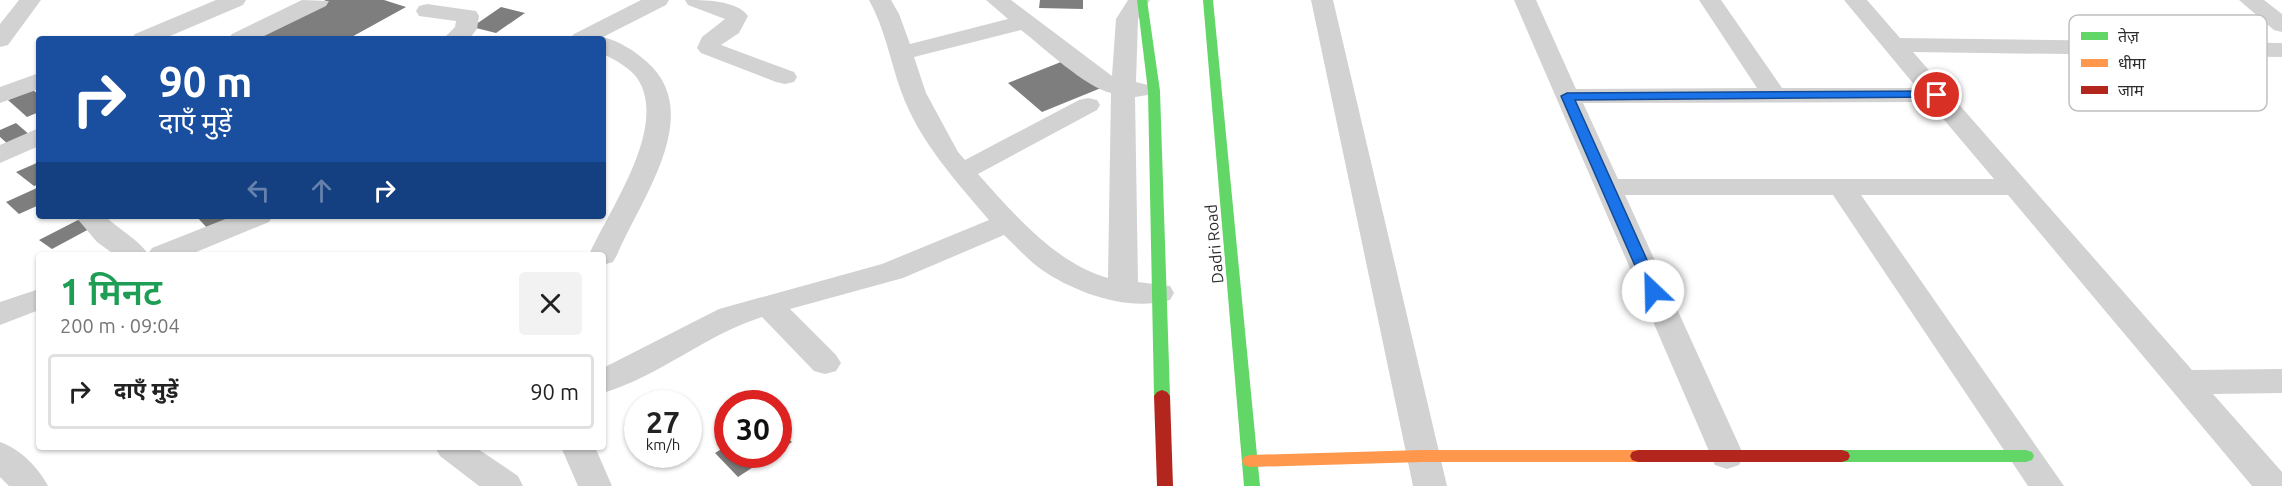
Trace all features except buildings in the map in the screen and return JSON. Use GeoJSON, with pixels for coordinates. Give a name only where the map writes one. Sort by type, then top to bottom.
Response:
{"type":"FeatureCollection","features":[{"type":"Feature","properties":{"kind":"street"},"geometry":{"type":"LineString","coordinates":[[0,40],[30,0]]}},
{"type":"Feature","properties":{"kind":"street"},"geometry":{"type":"LineString","coordinates":[[150,36],[235,0]]}},
{"type":"Feature","properties":{"kind":"street"},"geometry":{"type":"LineString","coordinates":[[599,36],[658,0]]}},
{"type":"Feature","properties":{"kind":"street"},"geometry":{"type":"LineString","coordinates":[[696,0],[737,16],[737,21],[710,42],[709,48],[785,77]]}},
{"type":"Feature","properties":{"kind":"street"},"geometry":{"type":"LineString","coordinates":[[880,0],[888,14],[914,93],[947,155],[1007,223],[1051,262],[1083,282],[1123,292],[1159,293]]}},
{"type":"Feature","properties":{"kind":"street"},"geometry":{"type":"LineString","coordinates":[[997,0],[1110,86],[1123,90],[1163,93]]}},
{"type":"Feature","properties":{"kind":"street"},"geometry":{"type":"LineString","coordinates":[[1123,292],[1123,90],[1127,19],[1140,0]]}},
{"type":"Feature","properties":{"kind":"street"},"geometry":{"type":"LineString","coordinates":[[1140,0],[1163,93],[1158,233],[1165,486]]}},
{"type":"Feature","properties":{"kind":"street","name":"Dadri Road"},"geometry":{"type":"LineString","coordinates":[[1208,0],[1252,486]]}},
{"type":"Feature","properties":{"kind":"street"},"geometry":{"type":"LineString","coordinates":[[1322,0],[1430,486]]}},
{"type":"Feature","properties":{"kind":"street"},"geometry":{"type":"LineString","coordinates":[[1525,0],[1727,456]]}},
{"type":"Feature","properties":{"kind":"street"},"geometry":{"type":"LineString","coordinates":[[1710,0],[1775,96]]}},
{"type":"Feature","properties":{"kind":"street"},"geometry":{"type":"LineString","coordinates":[[1855,0],[2273,486]]}},
{"type":"Feature","properties":{"kind":"street"},"geometry":{"type":"LineString","coordinates":[[2250,0],[2282,25]]}},
{"type":"Feature","properties":{"kind":"street"},"geometry":{"type":"LineString","coordinates":[[246,36],[318,1]]}},
{"type":"Feature","properties":{"kind":"street"},"geometry":{"type":"LineString","coordinates":[[427,11],[468,16],[466,29],[458,36]]}},
{"type":"Feature","properties":{"kind":"street"},"geometry":{"type":"LineString","coordinates":[[900,54],[1024,22]]}},
{"type":"Feature","properties":{"kind":"street"},"geometry":{"type":"LineString","coordinates":[[1894,45],[2069,47]]}},
{"type":"Feature","properties":{"kind":"street"},"geometry":{"type":"LineString","coordinates":[[604,252],[646,166],[657,136],[658,104],[650,80],[629,58],[606,47]]}},
{"type":"Feature","properties":{"kind":"street"},"geometry":{"type":"LineString","coordinates":[[2267,50],[2282,50]]}},
{"type":"Feature","properties":{"kind":"street"},"geometry":{"type":"LineString","coordinates":[[0,96],[36,81]]}},
{"type":"Feature","properties":{"kind":"street"},"geometry":{"type":"LineString","coordinates":[[1567,96],[1937,95]]}},
{"type":"Feature","properties":{"kind":"street"},"geometry":{"type":"LineString","coordinates":[[962,172],[1088,105]]}},
{"type":"Feature","properties":{"kind":"street"},"geometry":{"type":"LineString","coordinates":[[0,155],[36,137]]}},
{"type":"Feature","properties":{"kind":"street"},"geometry":{"type":"LineString","coordinates":[[1608,187],[2016,187]]}},
{"type":"Feature","properties":{"kind":"street"},"geometry":{"type":"LineString","coordinates":[[1841,187],[2047,486]]}},
{"type":"Feature","properties":{"kind":"street"},"geometry":{"type":"LineString","coordinates":[[1214,216],[1228,224]]}},
{"type":"Feature","properties":{"kind":"street"},"geometry":{"type":"LineString","coordinates":[[93,219],[107,235],[130,252]]}},
{"type":"Feature","properties":{"kind":"street"},"geometry":{"type":"LineString","coordinates":[[172,252],[251,219]]}},
{"type":"Feature","properties":{"kind":"street"},"geometry":{"type":"LineString","coordinates":[[1158,233],[1170,221]]}},
{"type":"Feature","properties":{"kind":"street"},"geometry":{"type":"LineString","coordinates":[[606,380],[624,373],[702,329],[768,305],[877,277],[940,253],[1007,223]]}},
{"type":"Feature","properties":{"kind":"street"},"geometry":{"type":"LineString","coordinates":[[0,314],[36,301]]}},
{"type":"Feature","properties":{"kind":"street"},"geometry":{"type":"LineString","coordinates":[[768,305],[825,363]]}},
{"type":"Feature","properties":{"kind":"street"},"geometry":{"type":"LineString","coordinates":[[2184,382],[2282,381]]}},
{"type":"Feature","properties":{"kind":"street"},"geometry":{"type":"LineString","coordinates":[[456,450],[506,486]]}},
{"type":"Feature","properties":{"kind":"street"},"geometry":{"type":"LineString","coordinates":[[579,450],[595,486]]}},
{"type":"Feature","properties":{"kind":"street"},"geometry":{"type":"LineString","coordinates":[[0,455],[31,486]]}},
{"type":"Feature","properties":{"kind":"street"},"geometry":{"type":"LineString","coordinates":[[1250,461],[1423,456],[2026,456]]}},
{"type":"Feature","properties":{"kind":"traffic: fast"},"geometry":{"type":"LineString","coordinates":[[1142,0],[1154,91],[1162,396]]}},
{"type":"Feature","properties":{"kind":"traffic: fast"},"geometry":{"type":"LineString","coordinates":[[1208,0],[1252,486]]}},
{"type":"Feature","properties":{"kind":"traffic: fast"},"geometry":{"type":"LineString","coordinates":[[1842,456],[2026,456]]}},
{"type":"Feature","properties":{"kind":"traffic: slow"},"geometry":{"type":"LineString","coordinates":[[1250,461],[1423,456],[1638,456]]}},
{"type":"Feature","properties":{"kind":"traffic: jam"},"geometry":{"type":"LineString","coordinates":[[1162,396],[1165,486]]}},
{"type":"Feature","properties":{"kind":"traffic: jam"},"geometry":{"type":"LineString","coordinates":[[1638,456],[1842,456]]}},
{"type":"Feature","properties":{"kind":"route"},"geometry":{"type":"LineString","coordinates":[[1653,291],[1567,96],[1937,95]]}}]}
